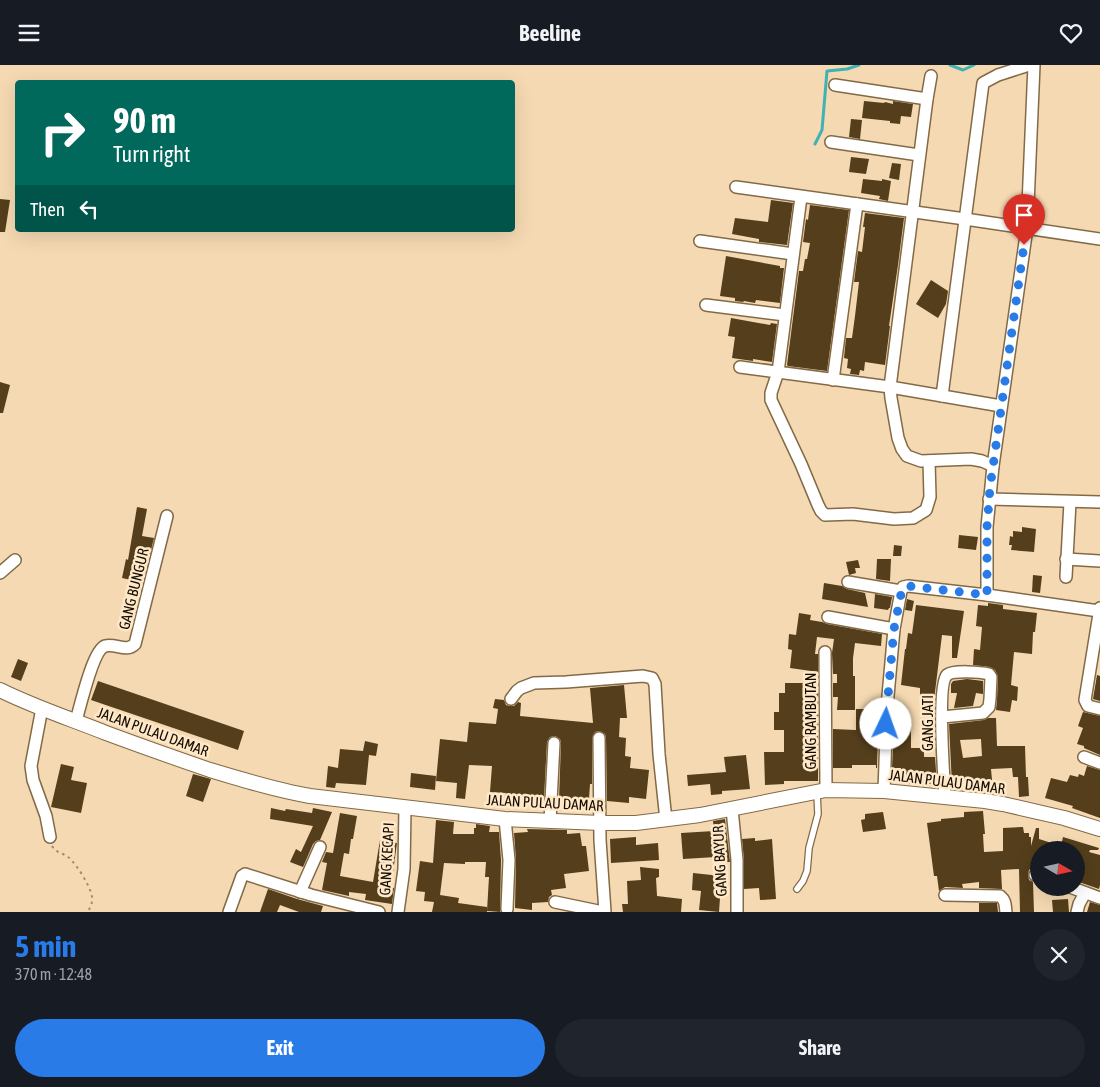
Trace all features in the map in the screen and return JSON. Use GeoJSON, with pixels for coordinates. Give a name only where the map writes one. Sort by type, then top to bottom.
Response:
{"type":"FeatureCollection","features":[{"type":"Feature","properties":{"kind":"street"},"geometry":{"type":"LineString","coordinates":[[942,396],[983,83],[998,75],[1029,65]]}},
{"type":"Feature","properties":{"kind":"street"},"geometry":{"type":"LineString","coordinates":[[987,595],[989,499],[1027,228],[1034,65]]}},
{"type":"Feature","properties":{"kind":"street"},"geometry":{"type":"LineString","coordinates":[[931,76],[919,155],[890,387],[898,438],[902,449],[913,459],[921,461],[971,459],[993,466]]}},
{"type":"Feature","properties":{"kind":"street"},"geometry":{"type":"LineString","coordinates":[[835,85],[927,99]]}},
{"type":"Feature","properties":{"kind":"street"},"geometry":{"type":"LineString","coordinates":[[831,142],[919,155]]}},
{"type":"Feature","properties":{"kind":"street"},"geometry":{"type":"LineString","coordinates":[[736,187],[1100,239]]}},
{"type":"Feature","properties":{"kind":"street"},"geometry":{"type":"LineString","coordinates":[[801,197],[778,372],[771,393],[771,400],[818,505],[825,515],[853,514],[894,519],[913,518],[926,510],[930,497],[929,461]]}},
{"type":"Feature","properties":{"kind":"street"},"geometry":{"type":"LineString","coordinates":[[833,380],[857,204]]}},
{"type":"Feature","properties":{"kind":"street"},"geometry":{"type":"LineString","coordinates":[[700,241],[794,254]]}},
{"type":"Feature","properties":{"kind":"street"},"geometry":{"type":"LineString","coordinates":[[706,305],[785,315]]}},
{"type":"Feature","properties":{"kind":"street"},"geometry":{"type":"LineString","coordinates":[[740,367],[890,387],[1001,406]]}},
{"type":"Feature","properties":{"kind":"street"},"geometry":{"type":"LineString","coordinates":[[989,499],[1100,502]]}},
{"type":"Feature","properties":{"kind":"street"},"geometry":{"type":"LineString","coordinates":[[1066,577],[1070,502]]}},
{"type":"Feature","properties":{"kind":"street","name":"GANG BUNGUR"},"geometry":{"type":"LineString","coordinates":[[76,721],[91,668],[101,649],[107,645],[126,649],[135,645],[167,516]]}},
{"type":"Feature","properties":{"kind":"street"},"geometry":{"type":"LineString","coordinates":[[1066,559],[1100,561]]}},
{"type":"Feature","properties":{"kind":"street"},"geometry":{"type":"LineString","coordinates":[[0,573],[15,560]]}},
{"type":"Feature","properties":{"kind":"street"},"geometry":{"type":"LineString","coordinates":[[848,582],[903,589],[908,586],[1100,610],[1085,700],[1088,706],[1100,709]]}},
{"type":"Feature","properties":{"kind":"street"},"geometry":{"type":"LineString","coordinates":[[884,791],[887,707],[894,629],[903,589]]}},
{"type":"Feature","properties":{"kind":"street"},"geometry":{"type":"LineString","coordinates":[[828,617],[894,629]]}},
{"type":"Feature","properties":{"kind":"street","name":"GANG RAMBUTAN"},"geometry":{"type":"LineString","coordinates":[[821,791],[825,652]]}},
{"type":"Feature","properties":{"kind":"street","name":"GANG JATI"},"geometry":{"type":"LineString","coordinates":[[942,717],[984,713],[989,707],[991,677],[989,673],[956,672],[950,673],[945,678],[942,717],[944,797]]}},
{"type":"Feature","properties":{"kind":"street"},"geometry":{"type":"LineString","coordinates":[[511,699],[516,691],[534,683],[643,676],[652,678],[655,684],[659,754],[666,820]]}},
{"type":"Feature","properties":{"kind":"street","name":"JALAN PULAU DAMAR"},"geometry":{"type":"LineString","coordinates":[[0,690],[161,754],[254,784],[296,793],[405,807],[505,819],[636,823],[732,809],[821,791],[884,791],[985,801],[1064,817],[1100,829]]}},
{"type":"Feature","properties":{"kind":"street"},"geometry":{"type":"LineString","coordinates":[[42,708],[31,766],[33,780],[48,824],[50,837]]}},
{"type":"Feature","properties":{"kind":"street"},"geometry":{"type":"LineString","coordinates":[[555,902],[604,912],[600,840],[599,738]]}},
{"type":"Feature","properties":{"kind":"street"},"geometry":{"type":"LineString","coordinates":[[550,821],[554,743]]}},
{"type":"Feature","properties":{"kind":"street"},"geometry":{"type":"LineString","coordinates":[[1084,757],[1100,763]]}},
{"type":"Feature","properties":{"kind":"street","name":"GANG KECAPI"},"geometry":{"type":"LineString","coordinates":[[398,912],[404,869],[405,807]]}},
{"type":"Feature","properties":{"kind":"street","name":"GANG BAYUR"},"geometry":{"type":"LineString","coordinates":[[732,809],[737,860],[737,912]]}},
{"type":"Feature","properties":{"kind":"street"},"geometry":{"type":"LineString","coordinates":[[505,819],[509,860],[507,909]]}},
{"type":"Feature","properties":{"kind":"street"},"geometry":{"type":"LineString","coordinates":[[300,892],[320,847]]}},
{"type":"Feature","properties":{"kind":"street"},"geometry":{"type":"LineString","coordinates":[[229,912],[244,875],[370,911]]}},
{"type":"Feature","properties":{"kind":"street"},"geometry":{"type":"LineString","coordinates":[[1085,893],[1100,898]]}},
{"type":"Feature","properties":{"kind":"street"},"geometry":{"type":"LineString","coordinates":[[946,895],[1000,896],[1004,899],[1006,912]]}},
{"type":"Feature","properties":{"kind":"street"},"geometry":{"type":"LineString","coordinates":[[1078,912],[1083,896]]}},
{"type":"Feature","properties":{"kind":"lane"},"geometry":{"type":"LineString","coordinates":[[797,889],[807,871],[809,848],[818,814],[821,791]]}},
{"type":"Feature","properties":{"kind":"path"},"geometry":{"type":"LineString","coordinates":[[50,837],[53,849],[67,856],[86,882],[92,898],[88,912]]}},
{"type":"Feature","properties":{"kind":"building"},"geometry":{"type":"Polygon","coordinates":[[[864,101],[893,104],[893,101],[913,104],[911,117],[901,116],[900,124],[862,118],[864,101]]]}},
{"type":"Feature","properties":{"kind":"building"},"geometry":{"type":"Polygon","coordinates":[[[851,119],[862,120],[860,139],[849,137],[851,119]]]}},
{"type":"Feature","properties":{"kind":"building"},"geometry":{"type":"Polygon","coordinates":[[[851,157],[869,159],[866,174],[849,172],[851,157]]]}},
{"type":"Feature","properties":{"kind":"building"},"geometry":{"type":"Polygon","coordinates":[[[892,163],[901,164],[899,180],[889,178],[892,163]]]}},
{"type":"Feature","properties":{"kind":"building"},"geometry":{"type":"Polygon","coordinates":[[[863,179],[891,181],[888,201],[879,199],[880,196],[861,193],[863,179]]]}},
{"type":"Feature","properties":{"kind":"building"},"geometry":{"type":"Polygon","coordinates":[[[0,199],[10,200],[5,232],[0,232],[0,199]]]}},
{"type":"Feature","properties":{"kind":"building"},"geometry":{"type":"Polygon","coordinates":[[[771,200],[793,203],[787,245],[759,242],[759,239],[732,234],[735,218],[768,222],[771,200]]]}},
{"type":"Feature","properties":{"kind":"building"},"geometry":{"type":"Polygon","coordinates":[[[810,205],[849,210],[827,371],[787,365],[799,271],[803,271],[810,243],[803,242],[810,205]]]}},
{"type":"Feature","properties":{"kind":"building"},"geometry":{"type":"Polygon","coordinates":[[[865,213],[904,218],[885,365],[865,362],[864,371],[860,370],[859,375],[850,374],[851,369],[847,368],[848,359],[844,358],[846,338],[852,338],[859,282],[854,282],[858,251],[862,252],[865,213]]]}},
{"type":"Feature","properties":{"kind":"building"},"geometry":{"type":"Polygon","coordinates":[[[726,256],[784,268],[780,303],[756,300],[755,303],[743,302],[735,301],[735,298],[720,296],[726,256]]]}},
{"type":"Feature","properties":{"kind":"building"},"geometry":{"type":"Polygon","coordinates":[[[931,280],[948,291],[946,304],[938,318],[916,304],[931,280]]]}},
{"type":"Feature","properties":{"kind":"building"},"geometry":{"type":"Polygon","coordinates":[[[731,318],[770,325],[771,323],[777,324],[772,362],[732,358],[735,337],[728,336],[731,318]]]}},
{"type":"Feature","properties":{"kind":"building"},"geometry":{"type":"Polygon","coordinates":[[[0,382],[10,385],[3,413],[0,413],[0,382]]]}},
{"type":"Feature","properties":{"kind":"building"},"geometry":{"type":"Polygon","coordinates":[[[137,507],[147,509],[142,536],[154,538],[150,554],[147,553],[141,582],[122,578],[126,559],[128,560],[137,507]]]}},
{"type":"Feature","properties":{"kind":"building"},"geometry":{"type":"Polygon","coordinates":[[[1022,527],[1036,529],[1034,552],[1011,550],[1012,545],[1009,545],[1010,536],[1013,537],[1013,531],[1022,532],[1022,527]]]}},
{"type":"Feature","properties":{"kind":"building"},"geometry":{"type":"Polygon","coordinates":[[[959,535],[978,537],[976,550],[958,548],[959,535]]]}},
{"type":"Feature","properties":{"kind":"building"},"geometry":{"type":"Polygon","coordinates":[[[894,545],[902,546],[901,556],[893,556],[894,545]]]}},
{"type":"Feature","properties":{"kind":"building"},"geometry":{"type":"Polygon","coordinates":[[[877,559],[891,559],[890,581],[876,579],[877,559]]]}},
{"type":"Feature","properties":{"kind":"building"},"geometry":{"type":"Polygon","coordinates":[[[858,560],[860,568],[855,568],[856,573],[849,575],[846,562],[858,560]]]}},
{"type":"Feature","properties":{"kind":"building"},"geometry":{"type":"Polygon","coordinates":[[[1033,575],[1042,576],[1040,593],[1032,592],[1033,575]]]}},
{"type":"Feature","properties":{"kind":"building"},"geometry":{"type":"Polygon","coordinates":[[[824,583],[865,593],[868,607],[822,599],[824,583]]]}},
{"type":"Feature","properties":{"kind":"building"},"geometry":{"type":"Polygon","coordinates":[[[875,594],[892,597],[888,610],[874,608],[875,594]]]}},
{"type":"Feature","properties":{"kind":"building"},"geometry":{"type":"Polygon","coordinates":[[[907,599],[914,601],[912,611],[905,610],[907,599]]]}},
{"type":"Feature","properties":{"kind":"building"},"geometry":{"type":"Polygon","coordinates":[[[988,603],[1003,605],[1003,609],[1037,613],[1035,632],[1033,632],[1032,654],[1014,652],[1011,685],[1018,687],[1017,701],[1012,700],[1010,712],[996,710],[998,677],[995,670],[990,667],[973,665],[974,649],[980,650],[982,627],[976,626],[978,605],[988,606],[988,603]]]}},
{"type":"Feature","properties":{"kind":"building"},"geometry":{"type":"Polygon","coordinates":[[[916,605],[964,611],[957,658],[952,658],[952,636],[942,635],[934,700],[921,702],[920,688],[901,685],[908,633],[912,634],[916,605]]]}},
{"type":"Feature","properties":{"kind":"building"},"geometry":{"type":"Polygon","coordinates":[[[799,613],[811,615],[810,620],[882,634],[881,646],[855,643],[853,676],[855,676],[855,710],[837,710],[838,697],[833,697],[833,683],[837,683],[837,674],[833,674],[832,653],[834,639],[817,637],[815,654],[818,654],[818,672],[790,668],[792,650],[788,649],[789,634],[796,635],[799,613]]]}},
{"type":"Feature","properties":{"kind":"building"},"geometry":{"type":"Polygon","coordinates":[[[18,659],[28,663],[21,681],[11,677],[18,659]]]}},
{"type":"Feature","properties":{"kind":"building"},"geometry":{"type":"Polygon","coordinates":[[[1097,675],[1100,676],[1100,701],[1093,699],[1097,675]]]}},
{"type":"Feature","properties":{"kind":"building"},"geometry":{"type":"Polygon","coordinates":[[[967,679],[983,681],[983,694],[976,693],[973,706],[954,708],[957,693],[951,693],[951,684],[953,681],[967,679]]]}},
{"type":"Feature","properties":{"kind":"building"},"geometry":{"type":"Polygon","coordinates":[[[98,681],[244,731],[238,750],[91,700],[98,681]]]}},
{"type":"Feature","properties":{"kind":"building"},"geometry":{"type":"Polygon","coordinates":[[[785,683],[811,683],[818,688],[818,781],[784,781],[784,784],[765,785],[764,752],[784,752],[784,730],[774,730],[774,712],[779,712],[779,693],[785,693],[785,683]]]}},
{"type":"Feature","properties":{"kind":"building"},"geometry":{"type":"Polygon","coordinates":[[[624,685],[627,718],[620,718],[619,737],[626,738],[625,756],[631,757],[630,768],[649,770],[646,799],[629,797],[629,803],[607,801],[606,738],[605,734],[599,731],[595,732],[592,738],[592,784],[590,784],[589,799],[574,797],[573,801],[559,799],[561,743],[560,739],[555,736],[550,737],[547,742],[544,798],[538,797],[537,802],[505,798],[506,793],[490,792],[492,766],[469,765],[465,799],[456,798],[457,783],[436,781],[440,739],[467,742],[469,722],[496,724],[498,709],[493,708],[495,699],[504,700],[506,705],[510,706],[514,706],[518,702],[521,703],[520,716],[593,723],[590,688],[624,685]]]}},
{"type":"Feature","properties":{"kind":"building"},"geometry":{"type":"Polygon","coordinates":[[[875,707],[879,707],[877,768],[876,765],[852,765],[852,768],[833,768],[833,729],[856,730],[856,709],[875,709],[875,707]]]}},
{"type":"Feature","properties":{"kind":"building"},"geometry":{"type":"Polygon","coordinates":[[[1083,712],[1100,716],[1100,755],[1077,744],[1083,728],[1078,726],[1083,712]]]}},
{"type":"Feature","properties":{"kind":"building"},"geometry":{"type":"Polygon","coordinates":[[[996,718],[997,746],[1025,746],[1029,796],[1019,797],[1018,777],[1013,777],[1012,768],[991,769],[992,780],[983,781],[984,792],[967,790],[967,784],[952,785],[949,724],[996,718]],[[981,739],[960,740],[963,758],[982,756],[981,739]]]}},
{"type":"Feature","properties":{"kind":"building"},"geometry":{"type":"Polygon","coordinates":[[[894,727],[911,727],[911,748],[924,748],[924,757],[935,757],[937,784],[901,784],[901,768],[892,768],[894,727]]]}},
{"type":"Feature","properties":{"kind":"building"},"geometry":{"type":"Polygon","coordinates":[[[365,741],[378,744],[376,756],[369,755],[366,785],[336,783],[335,788],[326,787],[328,766],[338,768],[340,749],[363,751],[365,741]]]}},
{"type":"Feature","properties":{"kind":"building"},"geometry":{"type":"Polygon","coordinates":[[[746,755],[750,789],[722,791],[722,794],[711,795],[710,784],[688,786],[687,775],[726,772],[724,757],[746,755]]]}},
{"type":"Feature","properties":{"kind":"building"},"geometry":{"type":"Polygon","coordinates":[[[61,764],[74,767],[71,780],[87,783],[81,813],[51,807],[61,764]]]}},
{"type":"Feature","properties":{"kind":"building"},"geometry":{"type":"Polygon","coordinates":[[[1087,766],[1100,770],[1100,818],[1072,808],[1073,806],[1045,798],[1051,778],[1067,782],[1070,775],[1078,777],[1079,774],[1084,776],[1087,766]]]}},
{"type":"Feature","properties":{"kind":"building"},"geometry":{"type":"Polygon","coordinates":[[[411,773],[436,776],[435,790],[410,787],[411,773]]]}},
{"type":"Feature","properties":{"kind":"building"},"geometry":{"type":"Polygon","coordinates":[[[193,774],[211,779],[203,802],[186,796],[193,774]]]}},
{"type":"Feature","properties":{"kind":"building"},"geometry":{"type":"Polygon","coordinates":[[[271,808],[312,813],[313,808],[332,812],[320,840],[313,844],[303,867],[290,862],[296,849],[301,852],[313,826],[270,819],[271,808]]]}},
{"type":"Feature","properties":{"kind":"building"},"geometry":{"type":"Polygon","coordinates":[[[983,811],[984,852],[1003,851],[1003,828],[1023,827],[1024,833],[1029,833],[1031,841],[1030,869],[1028,874],[1030,896],[1033,896],[1034,912],[1020,912],[1019,869],[1001,870],[1002,889],[979,888],[979,882],[962,884],[963,888],[945,887],[939,891],[937,876],[934,876],[927,823],[941,821],[941,819],[964,817],[964,812],[983,811]]]}},
{"type":"Feature","properties":{"kind":"building"},"geometry":{"type":"Polygon","coordinates":[[[883,812],[886,829],[863,832],[861,820],[865,819],[865,814],[883,812]]]}},
{"type":"Feature","properties":{"kind":"building"},"geometry":{"type":"Polygon","coordinates":[[[340,813],[357,816],[349,854],[344,853],[340,876],[373,882],[380,840],[397,843],[391,887],[394,888],[392,904],[365,900],[366,894],[349,892],[349,896],[322,890],[327,863],[322,862],[326,852],[333,853],[340,813]]]}},
{"type":"Feature","properties":{"kind":"building"},"geometry":{"type":"Polygon","coordinates":[[[725,819],[730,862],[716,862],[716,857],[683,859],[681,833],[714,831],[713,821],[725,819]]]}},
{"type":"Feature","properties":{"kind":"building"},"geometry":{"type":"Polygon","coordinates":[[[436,820],[454,822],[453,834],[474,834],[476,824],[490,826],[489,832],[499,832],[501,860],[500,912],[432,912],[434,902],[424,901],[425,892],[416,891],[420,861],[433,863],[436,820]],[[486,862],[444,863],[440,895],[459,898],[458,903],[487,907],[487,911],[489,877],[485,877],[486,862]]]}},
{"type":"Feature","properties":{"kind":"building"},"geometry":{"type":"Polygon","coordinates":[[[1036,828],[1039,828],[1039,839],[1045,841],[1032,841],[1036,828]]]}},
{"type":"Feature","properties":{"kind":"building"},"geometry":{"type":"Polygon","coordinates":[[[527,829],[567,830],[567,834],[580,833],[582,846],[586,846],[589,871],[564,874],[566,888],[551,890],[552,895],[549,897],[548,902],[532,903],[532,910],[515,908],[516,860],[514,833],[528,832],[527,829]]]}},
{"type":"Feature","properties":{"kind":"building"},"geometry":{"type":"Polygon","coordinates":[[[636,837],[636,845],[658,843],[659,860],[611,863],[610,839],[636,837]]]}},
{"type":"Feature","properties":{"kind":"building"},"geometry":{"type":"Polygon","coordinates":[[[1063,837],[1076,841],[1062,841],[1063,837]]]}},
{"type":"Feature","properties":{"kind":"building"},"geometry":{"type":"Polygon","coordinates":[[[755,838],[755,841],[772,839],[776,899],[760,900],[759,888],[744,889],[742,839],[755,838]]]}},
{"type":"Feature","properties":{"kind":"building"},"geometry":{"type":"Polygon","coordinates":[[[1085,844],[1099,848],[1089,852],[1100,855],[1099,889],[1085,884],[1085,844]]]}},
{"type":"Feature","properties":{"kind":"building"},"geometry":{"type":"Polygon","coordinates":[[[640,867],[659,869],[659,877],[656,878],[657,896],[682,899],[681,912],[623,912],[622,904],[628,904],[627,881],[641,880],[640,867]]]}},
{"type":"Feature","properties":{"kind":"building"},"geometry":{"type":"Polygon","coordinates":[[[693,873],[721,876],[718,897],[720,898],[719,912],[699,910],[701,891],[692,890],[693,873]]]}},
{"type":"Feature","properties":{"kind":"building"},"geometry":{"type":"Polygon","coordinates":[[[268,889],[323,906],[321,912],[299,912],[280,905],[277,912],[260,912],[268,889]]]}},
{"type":"Feature","properties":{"kind":"building"},"geometry":{"type":"Polygon","coordinates":[[[1068,899],[1069,912],[1053,912],[1052,900],[1068,899]]]}},
{"type":"Feature","properties":{"kind":"building"},"geometry":{"type":"Polygon","coordinates":[[[1090,902],[1100,905],[1100,912],[1087,912],[1090,902]]]}},
{"type":"Feature","properties":{"kind":"building"},"geometry":{"type":"Polygon","coordinates":[[[979,903],[997,903],[998,912],[979,912],[979,903]]]}},
{"type":"Feature","properties":{"kind":"waterway"},"geometry":{"type":"LineString","coordinates":[[815,144],[822,130],[827,71],[847,69],[859,65]]}},
{"type":"Feature","properties":{"kind":"waterway"},"geometry":{"type":"LineString","coordinates":[[950,65],[963,70],[974,65]]}},
{"type":"Feature","properties":{"kind":"route"},"geometry":{"type":"LineString","coordinates":[[886,724],[894,629],[902,589],[908,586],[987,595],[987,527],[990,488],[1024,245]]}}]}
